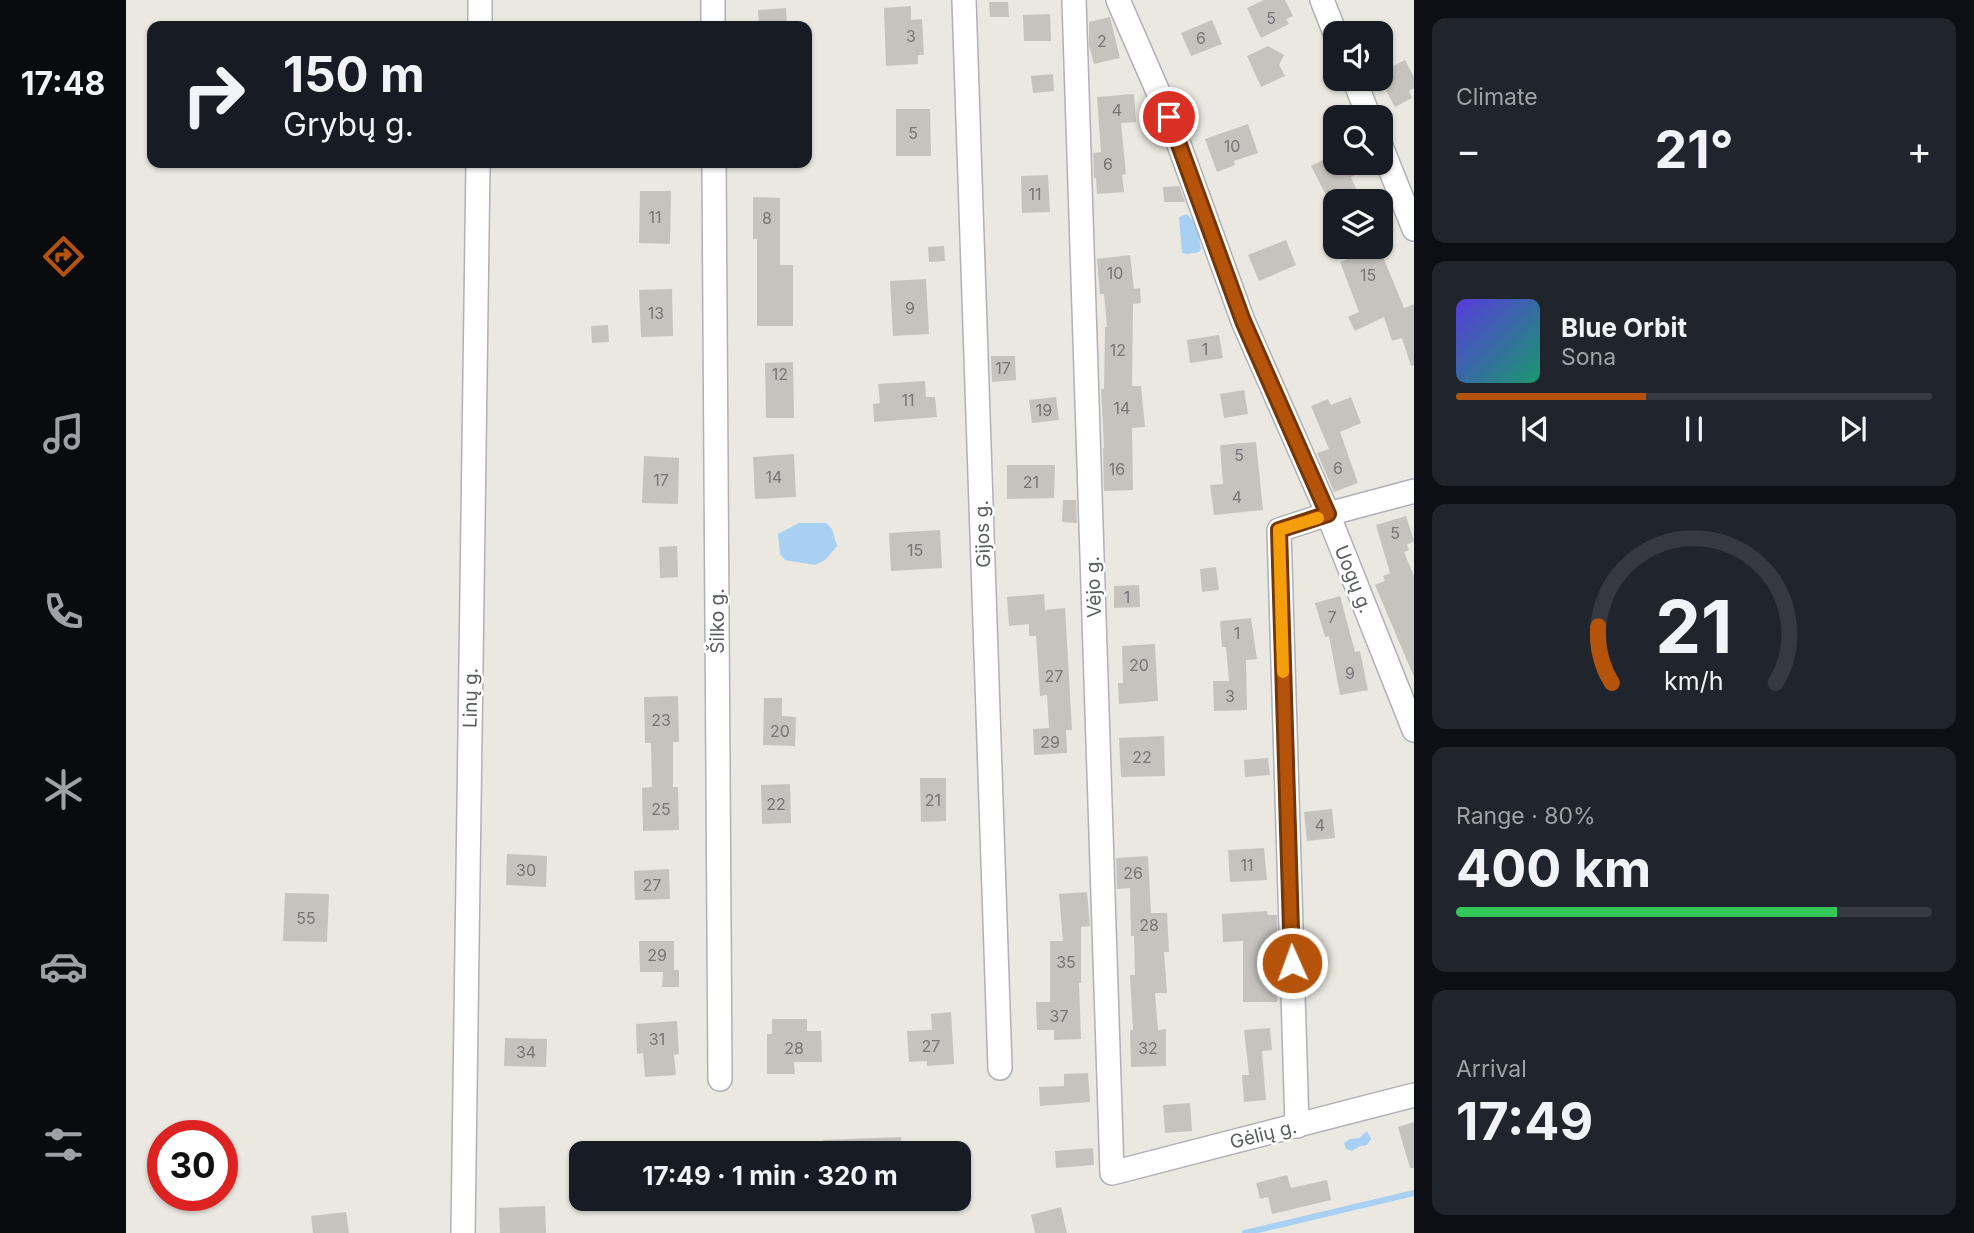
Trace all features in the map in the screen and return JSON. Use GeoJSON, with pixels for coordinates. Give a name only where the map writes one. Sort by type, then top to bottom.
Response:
{"type":"FeatureCollection","features":[{"type":"Feature","properties":{"kind":"street"},"geometry":{"type":"LineString","coordinates":[[480,0],[480,21]]}},
{"type":"Feature","properties":{"kind":"street"},"geometry":{"type":"LineString","coordinates":[[713,0],[713,21]]}},
{"type":"Feature","properties":{"kind":"street","name":"Gijos g."},"geometry":{"type":"LineString","coordinates":[[964,0],[1000,1068]]}},
{"type":"Feature","properties":{"kind":"street","name":"Vėjo g."},"geometry":{"type":"LineString","coordinates":[[1074,0],[1112,1173]]}},
{"type":"Feature","properties":{"kind":"street","name":"Uogų g."},"geometry":{"type":"LineString","coordinates":[[1118,0],[1169,117],[1243,321],[1328,514],[1414,730]]}},
{"type":"Feature","properties":{"kind":"street"},"geometry":{"type":"LineString","coordinates":[[1322,0],[1330,21]]}},
{"type":"Feature","properties":{"kind":"street","name":"Linų g."},"geometry":{"type":"LineString","coordinates":[[463,1233],[478,168]]}},
{"type":"Feature","properties":{"kind":"street","name":"Šilko g."},"geometry":{"type":"LineString","coordinates":[[714,168],[720,1079]]}},
{"type":"Feature","properties":{"kind":"street"},"geometry":{"type":"LineString","coordinates":[[1393,175],[1414,229]]}},
{"type":"Feature","properties":{"kind":"street"},"geometry":{"type":"LineString","coordinates":[[1297,1126],[1279,530],[1414,491]]}},
{"type":"Feature","properties":{"kind":"street","name":"Gėlių g."},"geometry":{"type":"LineString","coordinates":[[1112,1173],[1414,1095]]}},
{"type":"Feature","properties":{"kind":"water"},"geometry":{"type":"Polygon","coordinates":[[[1187,214],[1197,225],[1201,249],[1199,252],[1187,254],[1182,253],[1179,217],[1187,214]]]}},
{"type":"Feature","properties":{"kind":"water"},"geometry":{"type":"Polygon","coordinates":[[[799,523],[826,523],[832,529],[837,546],[825,560],[815,565],[785,560],[780,554],[778,534],[799,523]]]}},
{"type":"Feature","properties":{"kind":"water"},"geometry":{"type":"Polygon","coordinates":[[[1367,1131],[1371,1139],[1367,1145],[1352,1151],[1346,1149],[1344,1143],[1359,1138],[1367,1131]]]}},
{"type":"Feature","properties":{"kind":"building"},"geometry":{"type":"Polygon","coordinates":[[[1264,0],[1285,0],[1293,16],[1286,19],[1289,24],[1261,38],[1247,8],[1264,0]]]}},
{"type":"Feature","properties":{"kind":"building"},"geometry":{"type":"Polygon","coordinates":[[[989,2],[1008,2],[1009,17],[990,17],[989,2]]]}},
{"type":"Feature","properties":{"kind":"building"},"geometry":{"type":"Polygon","coordinates":[[[911,6],[911,20],[922,19],[924,55],[918,55],[918,64],[886,66],[884,8],[911,6]]]}},
{"type":"Feature","properties":{"kind":"building"},"geometry":{"type":"Polygon","coordinates":[[[786,8],[787,21],[759,21],[758,10],[786,8]]]}},
{"type":"Feature","properties":{"kind":"building"},"geometry":{"type":"Polygon","coordinates":[[[1050,14],[1051,41],[1024,41],[1023,15],[1050,14]]]}},
{"type":"Feature","properties":{"kind":"building"},"geometry":{"type":"Polygon","coordinates":[[[1110,17],[1120,58],[1094,64],[1089,45],[1089,22],[1110,17]]]}},
{"type":"Feature","properties":{"kind":"building"},"geometry":{"type":"Polygon","coordinates":[[[1212,20],[1222,44],[1191,56],[1181,33],[1212,20]]]}},
{"type":"Feature","properties":{"kind":"building"},"geometry":{"type":"Polygon","coordinates":[[[1268,46],[1284,55],[1279,65],[1285,76],[1261,87],[1247,56],[1268,46]]]}},
{"type":"Feature","properties":{"kind":"building"},"geometry":{"type":"Polygon","coordinates":[[[1405,60],[1414,77],[1414,88],[1409,91],[1412,98],[1395,107],[1386,91],[1393,91],[1393,66],[1405,60]]]}},
{"type":"Feature","properties":{"kind":"building"},"geometry":{"type":"Polygon","coordinates":[[[1053,74],[1054,91],[1033,93],[1031,76],[1053,74]]]}},
{"type":"Feature","properties":{"kind":"building"},"geometry":{"type":"Polygon","coordinates":[[[1134,94],[1136,122],[1121,123],[1126,174],[1122,175],[1124,192],[1097,194],[1093,153],[1101,152],[1097,97],[1134,94]]]}},
{"type":"Feature","properties":{"kind":"building"},"geometry":{"type":"Polygon","coordinates":[[[896,109],[930,109],[931,156],[896,156],[896,109]]]}},
{"type":"Feature","properties":{"kind":"building"},"geometry":{"type":"Polygon","coordinates":[[[1248,124],[1258,153],[1234,161],[1235,165],[1217,172],[1205,139],[1248,124]]]}},
{"type":"Feature","properties":{"kind":"building"},"geometry":{"type":"Polygon","coordinates":[[[1323,160],[1323,175],[1355,175],[1351,177],[1356,189],[1323,189],[1311,166],[1323,160]]]}},
{"type":"Feature","properties":{"kind":"building"},"geometry":{"type":"Polygon","coordinates":[[[1048,175],[1050,212],[1022,213],[1021,176],[1048,175]]]}},
{"type":"Feature","properties":{"kind":"building"},"geometry":{"type":"Polygon","coordinates":[[[1179,186],[1185,202],[1164,202],[1163,187],[1179,186]]]}},
{"type":"Feature","properties":{"kind":"building"},"geometry":{"type":"Polygon","coordinates":[[[640,191],[671,191],[670,244],[639,243],[640,191]]]}},
{"type":"Feature","properties":{"kind":"building"},"geometry":{"type":"Polygon","coordinates":[[[753,197],[780,198],[780,265],[793,265],[793,326],[757,326],[757,239],[753,239],[753,197]]]}},
{"type":"Feature","properties":{"kind":"building"},"geometry":{"type":"Polygon","coordinates":[[[1286,240],[1296,265],[1259,281],[1248,255],[1286,240]]]}},
{"type":"Feature","properties":{"kind":"building"},"geometry":{"type":"Polygon","coordinates":[[[944,246],[945,261],[929,262],[928,247],[944,246]]]}},
{"type":"Feature","properties":{"kind":"building"},"geometry":{"type":"Polygon","coordinates":[[[1130,255],[1134,289],[1140,288],[1141,303],[1133,304],[1132,386],[1141,386],[1145,427],[1132,428],[1133,490],[1104,491],[1101,389],[1104,389],[1107,327],[1104,294],[1100,294],[1097,259],[1130,255]]]}},
{"type":"Feature","properties":{"kind":"building"},"geometry":{"type":"Polygon","coordinates":[[[1348,259],[1384,259],[1404,308],[1414,304],[1414,365],[1411,366],[1402,338],[1392,341],[1384,317],[1355,331],[1348,317],[1359,312],[1340,262],[1348,259]]]}},
{"type":"Feature","properties":{"kind":"building"},"geometry":{"type":"Polygon","coordinates":[[[926,279],[929,334],[893,336],[890,281],[926,279]]]}},
{"type":"Feature","properties":{"kind":"building"},"geometry":{"type":"Polygon","coordinates":[[[672,289],[673,336],[641,337],[639,290],[672,289]]]}},
{"type":"Feature","properties":{"kind":"building"},"geometry":{"type":"Polygon","coordinates":[[[608,325],[609,342],[592,343],[591,326],[608,325]]]}},
{"type":"Feature","properties":{"kind":"building"},"geometry":{"type":"Polygon","coordinates":[[[1219,335],[1223,358],[1190,363],[1187,340],[1219,335]]]}},
{"type":"Feature","properties":{"kind":"building"},"geometry":{"type":"Polygon","coordinates":[[[991,356],[1015,356],[1016,380],[992,382],[991,356]]]}},
{"type":"Feature","properties":{"kind":"building"},"geometry":{"type":"Polygon","coordinates":[[[793,362],[794,418],[766,418],[765,363],[793,362]]]}},
{"type":"Feature","properties":{"kind":"building"},"geometry":{"type":"Polygon","coordinates":[[[925,381],[926,397],[935,397],[937,417],[874,422],[873,404],[880,403],[878,384],[925,381]]]}},
{"type":"Feature","properties":{"kind":"building"},"geometry":{"type":"Polygon","coordinates":[[[1244,390],[1248,414],[1224,418],[1220,394],[1244,390]]]}},
{"type":"Feature","properties":{"kind":"building"},"geometry":{"type":"Polygon","coordinates":[[[1056,397],[1059,420],[1032,423],[1029,400],[1056,397]]]}},
{"type":"Feature","properties":{"kind":"building"},"geometry":{"type":"Polygon","coordinates":[[[1351,397],[1361,423],[1340,432],[1358,483],[1334,492],[1317,453],[1329,449],[1311,406],[1328,399],[1331,405],[1351,397]]]}},
{"type":"Feature","properties":{"kind":"building"},"geometry":{"type":"Polygon","coordinates":[[[1256,442],[1263,510],[1214,515],[1210,485],[1223,484],[1220,445],[1256,442]]]}},
{"type":"Feature","properties":{"kind":"building"},"geometry":{"type":"Polygon","coordinates":[[[794,454],[796,497],[755,499],[753,457],[794,454]]]}},
{"type":"Feature","properties":{"kind":"building"},"geometry":{"type":"Polygon","coordinates":[[[644,456],[679,458],[678,504],[642,503],[644,456]]]}},
{"type":"Feature","properties":{"kind":"building"},"geometry":{"type":"Polygon","coordinates":[[[1007,465],[1055,465],[1054,498],[1007,499],[1007,465]]]}},
{"type":"Feature","properties":{"kind":"building"},"geometry":{"type":"Polygon","coordinates":[[[1063,500],[1076,500],[1077,523],[1062,522],[1063,500]]]}},
{"type":"Feature","properties":{"kind":"building"},"geometry":{"type":"Polygon","coordinates":[[[1406,516],[1414,541],[1407,545],[1409,550],[1404,552],[1414,576],[1414,677],[1375,585],[1385,581],[1383,576],[1390,573],[1376,525],[1406,516]]]}},
{"type":"Feature","properties":{"kind":"building"},"geometry":{"type":"Polygon","coordinates":[[[940,530],[942,568],[891,571],[889,533],[940,530]]]}},
{"type":"Feature","properties":{"kind":"building"},"geometry":{"type":"Polygon","coordinates":[[[677,546],[678,577],[660,578],[659,547],[677,546]]]}},
{"type":"Feature","properties":{"kind":"building"},"geometry":{"type":"Polygon","coordinates":[[[1216,567],[1219,590],[1202,592],[1200,569],[1216,567]]]}},
{"type":"Feature","properties":{"kind":"building"},"geometry":{"type":"Polygon","coordinates":[[[1139,585],[1140,607],[1114,608],[1114,586],[1139,585]]]}},
{"type":"Feature","properties":{"kind":"building"},"geometry":{"type":"Polygon","coordinates":[[[1044,594],[1045,610],[1065,608],[1072,730],[1066,730],[1067,753],[1034,755],[1033,729],[1049,728],[1047,695],[1040,696],[1036,636],[1029,636],[1029,624],[1009,626],[1007,597],[1044,594]]]}},
{"type":"Feature","properties":{"kind":"building"},"geometry":{"type":"Polygon","coordinates":[[[1340,596],[1355,652],[1360,651],[1368,690],[1340,695],[1329,636],[1325,637],[1315,603],[1340,596]]]}},
{"type":"Feature","properties":{"kind":"building"},"geometry":{"type":"Polygon","coordinates":[[[1251,618],[1257,659],[1246,660],[1247,710],[1214,711],[1213,681],[1229,681],[1220,621],[1251,618]]]}},
{"type":"Feature","properties":{"kind":"building"},"geometry":{"type":"Polygon","coordinates":[[[1155,644],[1158,701],[1119,704],[1118,683],[1123,683],[1122,646],[1155,644]]]}},
{"type":"Feature","properties":{"kind":"building"},"geometry":{"type":"Polygon","coordinates":[[[678,696],[679,742],[673,742],[673,787],[678,787],[679,830],[643,831],[642,788],[652,787],[651,743],[645,743],[644,697],[678,696]]]}},
{"type":"Feature","properties":{"kind":"building"},"geometry":{"type":"Polygon","coordinates":[[[764,698],[782,698],[782,716],[796,717],[795,746],[763,745],[764,698]]]}},
{"type":"Feature","properties":{"kind":"building"},"geometry":{"type":"Polygon","coordinates":[[[1164,736],[1165,776],[1121,777],[1119,738],[1164,736]]]}},
{"type":"Feature","properties":{"kind":"building"},"geometry":{"type":"Polygon","coordinates":[[[1268,758],[1270,775],[1245,777],[1244,760],[1268,758]]]}},
{"type":"Feature","properties":{"kind":"building"},"geometry":{"type":"Polygon","coordinates":[[[920,778],[946,778],[946,821],[921,822],[920,778]]]}},
{"type":"Feature","properties":{"kind":"building"},"geometry":{"type":"Polygon","coordinates":[[[790,784],[791,823],[762,824],[761,785],[790,784]]]}},
{"type":"Feature","properties":{"kind":"building"},"geometry":{"type":"Polygon","coordinates":[[[1332,809],[1335,838],[1307,841],[1304,812],[1332,809]]]}},
{"type":"Feature","properties":{"kind":"building"},"geometry":{"type":"Polygon","coordinates":[[[1264,848],[1267,880],[1230,882],[1228,850],[1264,848]]]}},
{"type":"Feature","properties":{"kind":"building"},"geometry":{"type":"Polygon","coordinates":[[[507,854],[547,856],[546,887],[506,885],[507,854]]]}},
{"type":"Feature","properties":{"kind":"building"},"geometry":{"type":"Polygon","coordinates":[[[1148,856],[1151,913],[1167,913],[1169,952],[1164,952],[1167,993],[1155,993],[1158,1030],[1166,1029],[1166,1066],[1131,1067],[1130,1030],[1133,1030],[1130,975],[1135,975],[1134,936],[1131,936],[1130,888],[1117,889],[1116,858],[1148,856]]]}},
{"type":"Feature","properties":{"kind":"building"},"geometry":{"type":"Polygon","coordinates":[[[669,869],[670,899],[635,900],[634,871],[669,869]]]}},
{"type":"Feature","properties":{"kind":"building"},"geometry":{"type":"Polygon","coordinates":[[[1087,892],[1090,926],[1081,927],[1081,1039],[1054,1040],[1054,1030],[1037,1030],[1036,1002],[1050,1002],[1050,941],[1063,941],[1059,894],[1087,892]]]}},
{"type":"Feature","properties":{"kind":"building"},"geometry":{"type":"Polygon","coordinates":[[[285,893],[329,894],[327,942],[283,941],[285,893]]]}},
{"type":"Feature","properties":{"kind":"building"},"geometry":{"type":"Polygon","coordinates":[[[1267,911],[1268,915],[1277,915],[1277,1002],[1243,1002],[1243,941],[1223,942],[1222,914],[1267,911]]]}},
{"type":"Feature","properties":{"kind":"building"},"geometry":{"type":"Polygon","coordinates":[[[639,941],[674,941],[674,970],[679,970],[679,987],[662,987],[663,972],[640,972],[639,941]]]}},
{"type":"Feature","properties":{"kind":"building"},"geometry":{"type":"Polygon","coordinates":[[[951,1012],[954,1064],[927,1066],[927,1061],[909,1062],[907,1031],[932,1030],[931,1014],[951,1012]]]}},
{"type":"Feature","properties":{"kind":"building"},"geometry":{"type":"Polygon","coordinates":[[[772,1019],[807,1019],[807,1031],[821,1031],[822,1062],[794,1062],[795,1074],[767,1074],[767,1034],[772,1034],[772,1019]]]}},
{"type":"Feature","properties":{"kind":"building"},"geometry":{"type":"Polygon","coordinates":[[[677,1021],[679,1054],[674,1055],[676,1075],[645,1077],[643,1053],[637,1054],[636,1024],[677,1021]]]}},
{"type":"Feature","properties":{"kind":"building"},"geometry":{"type":"Polygon","coordinates":[[[1270,1028],[1272,1050],[1262,1051],[1266,1100],[1244,1102],[1242,1075],[1249,1075],[1244,1030],[1270,1028]]]}},
{"type":"Feature","properties":{"kind":"building"},"geometry":{"type":"Polygon","coordinates":[[[505,1038],[547,1039],[546,1067],[504,1066],[505,1038]]]}},
{"type":"Feature","properties":{"kind":"building"},"geometry":{"type":"Polygon","coordinates":[[[1088,1073],[1090,1102],[1040,1106],[1039,1087],[1064,1086],[1064,1074],[1088,1073]]]}},
{"type":"Feature","properties":{"kind":"building"},"geometry":{"type":"Polygon","coordinates":[[[1190,1103],[1192,1131],[1165,1133],[1163,1105],[1190,1103]]]}},
{"type":"Feature","properties":{"kind":"building"},"geometry":{"type":"Polygon","coordinates":[[[1414,1122],[1414,1168],[1410,1168],[1398,1127],[1414,1122]]]}},
{"type":"Feature","properties":{"kind":"building"},"geometry":{"type":"Polygon","coordinates":[[[901,1137],[901,1141],[823,1141],[901,1137]]]}},
{"type":"Feature","properties":{"kind":"building"},"geometry":{"type":"Polygon","coordinates":[[[1093,1148],[1094,1165],[1056,1168],[1055,1151],[1093,1148]]]}},
{"type":"Feature","properties":{"kind":"building"},"geometry":{"type":"Polygon","coordinates":[[[1287,1175],[1291,1188],[1327,1180],[1331,1200],[1272,1214],[1268,1197],[1260,1199],[1256,1183],[1287,1175]]]}},
{"type":"Feature","properties":{"kind":"building"},"geometry":{"type":"Polygon","coordinates":[[[545,1206],[546,1233],[500,1233],[499,1208],[545,1206]]]}},
{"type":"Feature","properties":{"kind":"building"},"geometry":{"type":"Polygon","coordinates":[[[1061,1207],[1067,1233],[1035,1233],[1031,1215],[1061,1207]]]}},
{"type":"Feature","properties":{"kind":"building"},"geometry":{"type":"Polygon","coordinates":[[[346,1212],[349,1233],[313,1233],[311,1216],[346,1212]]]}},
{"type":"Feature","properties":{"kind":"waterway"},"geometry":{"type":"LineString","coordinates":[[1245,1233],[1414,1193]]}},
{"type":"Feature","properties":{"kind":"slow traffic"},"geometry":{"type":"LineString","coordinates":[[1283,672],[1279,530],[1318,518]]}},
{"type":"Feature","properties":{"kind":"route"},"geometry":{"type":"LineString","coordinates":[[1169,117],[1243,321],[1328,514],[1279,530],[1292,963]]}}]}
